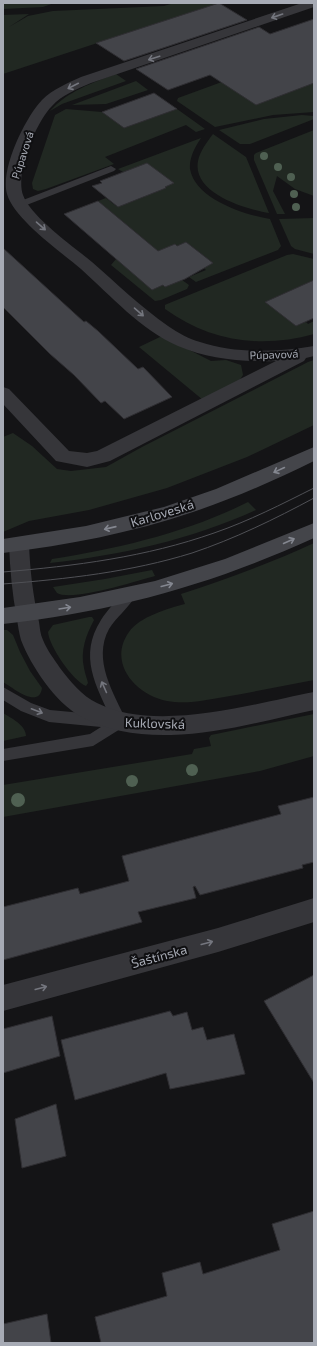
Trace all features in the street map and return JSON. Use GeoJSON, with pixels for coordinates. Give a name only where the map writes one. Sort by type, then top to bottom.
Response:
{"type":"FeatureCollection","features":[{"type":"Feature","properties":{"kind":"main road","name":"Karloveská"},"geometry":{"type":"LineString","coordinates":[[11,545],[111,528],[168,513],[267,476],[314,453]]}},
{"type":"Feature","properties":{"kind":"main road"},"geometry":{"type":"LineString","coordinates":[[3,616],[26,614],[129,595],[204,574],[243,560],[314,530]]}},
{"type":"Feature","properties":{"kind":"street","name":"Púpavová"},"geometry":{"type":"LineString","coordinates":[[310,352],[275,356],[230,355],[194,346],[176,338],[161,329],[34,219],[15,195],[13,184],[14,174],[30,129],[46,103],[55,96],[86,80],[314,3]]}},
{"type":"Feature","properties":{"kind":"street","name":"Púpavová"},"geometry":{"type":"LineString","coordinates":[[3,393],[57,451],[71,458],[87,460],[103,456],[310,352]]}},
{"type":"Feature","properties":{"kind":"street"},"geometry":{"type":"LineString","coordinates":[[230,355],[246,361],[251,366],[252,377],[247,384]]}},
{"type":"Feature","properties":{"kind":"street","name":"Kuklovská"},"geometry":{"type":"LineString","coordinates":[[11,545],[21,583],[32,639],[45,664],[65,690],[88,709],[120,722],[156,726],[196,724],[314,701]]}},
{"type":"Feature","properties":{"kind":"street","name":"Šaštínska"},"geometry":{"type":"LineString","coordinates":[[3,998],[218,940],[314,910]]}},
{"type":"Feature","properties":{"kind":"lane"},"geometry":{"type":"LineString","coordinates":[[21,204],[111,169]]}},
{"type":"Feature","properties":{"kind":"lane"},"geometry":{"type":"LineString","coordinates":[[120,722],[99,674],[96,654],[99,635],[129,595]]}},
{"type":"Feature","properties":{"kind":"lane"},"geometry":{"type":"LineString","coordinates":[[3,693],[26,707],[49,716],[120,722]]}},
{"type":"Feature","properties":{"kind":"lane"},"geometry":{"type":"LineString","coordinates":[[3,756],[93,740],[120,722]]}},
{"type":"Feature","properties":{"kind":"shaded area"},"geometry":{"type":"Polygon","coordinates":[[[3,3],[54,3],[43,7],[3,9],[3,3]]]}},
{"type":"Feature","properties":{"kind":"shaded area"},"geometry":{"type":"Polygon","coordinates":[[[174,3],[219,3],[3,74],[3,15],[29,14],[9,27],[28,16],[53,11],[164,6],[174,3]]]}},
{"type":"Feature","properties":{"kind":"shaded area"},"geometry":{"type":"Polygon","coordinates":[[[282,60],[314,75],[314,112],[273,115],[215,127],[177,101],[178,98],[282,60]]]}},
{"type":"Feature","properties":{"kind":"shaded area"},"geometry":{"type":"Polygon","coordinates":[[[116,74],[126,81],[62,104],[50,111],[72,93],[89,84],[116,74]]]}},
{"type":"Feature","properties":{"kind":"shaded area"},"geometry":{"type":"Polygon","coordinates":[[[136,81],[148,90],[106,104],[72,105],[136,81]]]}},
{"type":"Feature","properties":{"kind":"shaded area"},"geometry":{"type":"Polygon","coordinates":[[[66,109],[102,112],[124,128],[177,109],[205,129],[196,132],[186,125],[105,157],[114,164],[38,191],[33,189],[32,183],[55,115],[66,109]]]}},
{"type":"Feature","properties":{"kind":"shaded area"},"geometry":{"type":"Polygon","coordinates":[[[302,115],[314,116],[314,119],[250,144],[240,144],[219,130],[264,119],[302,115]]]}},
{"type":"Feature","properties":{"kind":"shaded area"},"geometry":{"type":"Polygon","coordinates":[[[314,130],[314,196],[295,189],[277,176],[273,191],[285,214],[277,214],[254,160],[254,155],[314,130]]]}},
{"type":"Feature","properties":{"kind":"shaded area"},"geometry":{"type":"Polygon","coordinates":[[[213,134],[246,157],[269,213],[247,208],[222,198],[203,182],[198,172],[198,161],[202,150],[213,134]]]}},
{"type":"Feature","properties":{"kind":"shaded area"},"geometry":{"type":"Polygon","coordinates":[[[201,138],[190,161],[190,169],[194,180],[201,189],[222,204],[248,214],[270,219],[281,246],[278,250],[196,282],[189,277],[206,270],[204,268],[213,263],[186,242],[177,246],[175,244],[152,290],[163,285],[165,287],[182,280],[189,285],[187,289],[155,301],[111,265],[116,259],[151,245],[98,201],[106,198],[116,206],[126,202],[128,203],[144,197],[149,193],[151,194],[166,188],[118,169],[201,138]]]}},
{"type":"Feature","properties":{"kind":"shaded area"},"geometry":{"type":"Polygon","coordinates":[[[314,218],[314,254],[295,249],[291,246],[279,219],[314,218]]]}},
{"type":"Feature","properties":{"kind":"shaded area"},"geometry":{"type":"Polygon","coordinates":[[[293,254],[314,259],[314,280],[265,302],[296,326],[306,322],[308,324],[314,321],[314,334],[294,339],[275,341],[236,339],[199,329],[165,309],[165,305],[167,304],[287,255],[293,254]]]}},
{"type":"Feature","properties":{"kind":"shaded area"},"geometry":{"type":"Polygon","coordinates":[[[162,336],[211,361],[226,360],[241,365],[243,375],[239,381],[203,400],[139,347],[162,336]]]}},
{"type":"Feature","properties":{"kind":"shaded area"},"geometry":{"type":"Polygon","coordinates":[[[314,360],[314,425],[247,457],[167,488],[89,510],[29,521],[3,532],[3,437],[13,433],[32,446],[57,469],[71,471],[106,467],[142,447],[314,360]]]}},
{"type":"Feature","properties":{"kind":"shaded area"},"geometry":{"type":"Polygon","coordinates":[[[248,502],[256,510],[231,521],[181,538],[103,556],[50,563],[52,559],[102,550],[177,531],[225,513],[248,502]]]}},
{"type":"Feature","properties":{"kind":"shaded area"},"geometry":{"type":"Polygon","coordinates":[[[314,543],[314,680],[207,700],[175,702],[156,698],[145,692],[128,676],[123,666],[121,655],[123,644],[129,632],[140,622],[163,611],[185,604],[181,594],[249,570],[314,543]]]}},
{"type":"Feature","properties":{"kind":"shaded area"},"geometry":{"type":"Polygon","coordinates":[[[152,570],[155,576],[90,593],[65,595],[57,593],[53,587],[105,579],[152,570]]]}},
{"type":"Feature","properties":{"kind":"shaded area"},"geometry":{"type":"Polygon","coordinates":[[[92,617],[94,620],[88,631],[83,649],[84,670],[88,683],[86,686],[75,677],[62,662],[49,638],[48,632],[53,625],[92,617]]]}},
{"type":"Feature","properties":{"kind":"shaded area"},"geometry":{"type":"Polygon","coordinates":[[[3,630],[7,630],[13,635],[30,671],[42,688],[40,694],[36,697],[25,695],[3,682],[3,630]]]}},
{"type":"Feature","properties":{"kind":"shaded area"},"geometry":{"type":"Polygon","coordinates":[[[3,713],[24,728],[26,736],[3,741],[3,713]]]}},
{"type":"Feature","properties":{"kind":"shaded area"},"geometry":{"type":"Polygon","coordinates":[[[314,714],[314,756],[260,771],[3,817],[3,785],[192,754],[194,749],[211,746],[209,738],[211,735],[314,714]]]}},
{"type":"Feature","properties":{"kind":"building"},"geometry":{"type":"Polygon","coordinates":[[[219,3],[247,20],[124,61],[96,43],[219,3]]]}},
{"type":"Feature","properties":{"kind":"building"},"geometry":{"type":"Polygon","coordinates":[[[314,19],[314,83],[256,105],[210,75],[168,90],[136,69],[259,27],[270,34],[314,19]]]}},
{"type":"Feature","properties":{"kind":"building"},"geometry":{"type":"Polygon","coordinates":[[[154,93],[177,109],[124,128],[102,112],[154,93]]]}},
{"type":"Feature","properties":{"kind":"building"},"geometry":{"type":"Polygon","coordinates":[[[147,163],[174,183],[165,187],[166,188],[118,207],[92,186],[102,183],[100,181],[147,163]]]}},
{"type":"Feature","properties":{"kind":"building"},"geometry":{"type":"Polygon","coordinates":[[[98,201],[158,251],[175,244],[177,246],[186,242],[213,263],[185,279],[165,287],[163,285],[152,290],[64,214],[98,201]]]}},
{"type":"Feature","properties":{"kind":"building"},"geometry":{"type":"Polygon","coordinates":[[[3,248],[84,322],[86,321],[98,331],[138,369],[143,367],[172,397],[124,419],[105,401],[101,403],[3,307],[3,248]]]}},
{"type":"Feature","properties":{"kind":"building"},"geometry":{"type":"Polygon","coordinates":[[[314,280],[314,318],[296,326],[265,302],[314,280]]]}},
{"type":"Feature","properties":{"kind":"building"},"geometry":{"type":"Polygon","coordinates":[[[314,797],[314,862],[302,865],[303,868],[200,895],[195,886],[193,887],[196,898],[138,912],[142,922],[3,960],[3,907],[78,888],[80,894],[129,881],[122,856],[281,814],[278,806],[314,797]]]}},
{"type":"Feature","properties":{"kind":"building"},"geometry":{"type":"Polygon","coordinates":[[[314,975],[314,1083],[264,1001],[314,975]]]}},
{"type":"Feature","properties":{"kind":"building"},"geometry":{"type":"Polygon","coordinates":[[[170,1011],[173,1016],[187,1012],[192,1030],[203,1027],[207,1040],[234,1034],[245,1074],[170,1089],[166,1073],[75,1100],[61,1040],[170,1011]]]}},
{"type":"Feature","properties":{"kind":"building"},"geometry":{"type":"Polygon","coordinates":[[[52,1016],[60,1056],[3,1073],[3,1029],[52,1016]]]}},
{"type":"Feature","properties":{"kind":"building"},"geometry":{"type":"Polygon","coordinates":[[[56,1104],[66,1156],[22,1168],[15,1119],[56,1104]]]}},
{"type":"Feature","properties":{"kind":"building"},"geometry":{"type":"Polygon","coordinates":[[[314,1211],[314,1343],[101,1343],[95,1317],[167,1296],[162,1273],[200,1262],[203,1274],[280,1250],[272,1224],[314,1211]]]}},
{"type":"Feature","properties":{"kind":"building"},"geometry":{"type":"Polygon","coordinates":[[[47,1314],[51,1343],[3,1343],[3,1324],[47,1314]]]}},
{"type":"Feature","properties":{"kind":"tram line"},"geometry":{"type":"LineString","coordinates":[[3,572],[57,567],[110,559],[188,541],[240,523],[314,488]]}},
{"type":"Feature","properties":{"kind":"tram line"},"geometry":{"type":"LineString","coordinates":[[3,584],[99,574],[169,560],[239,535],[314,498]]}}]}
